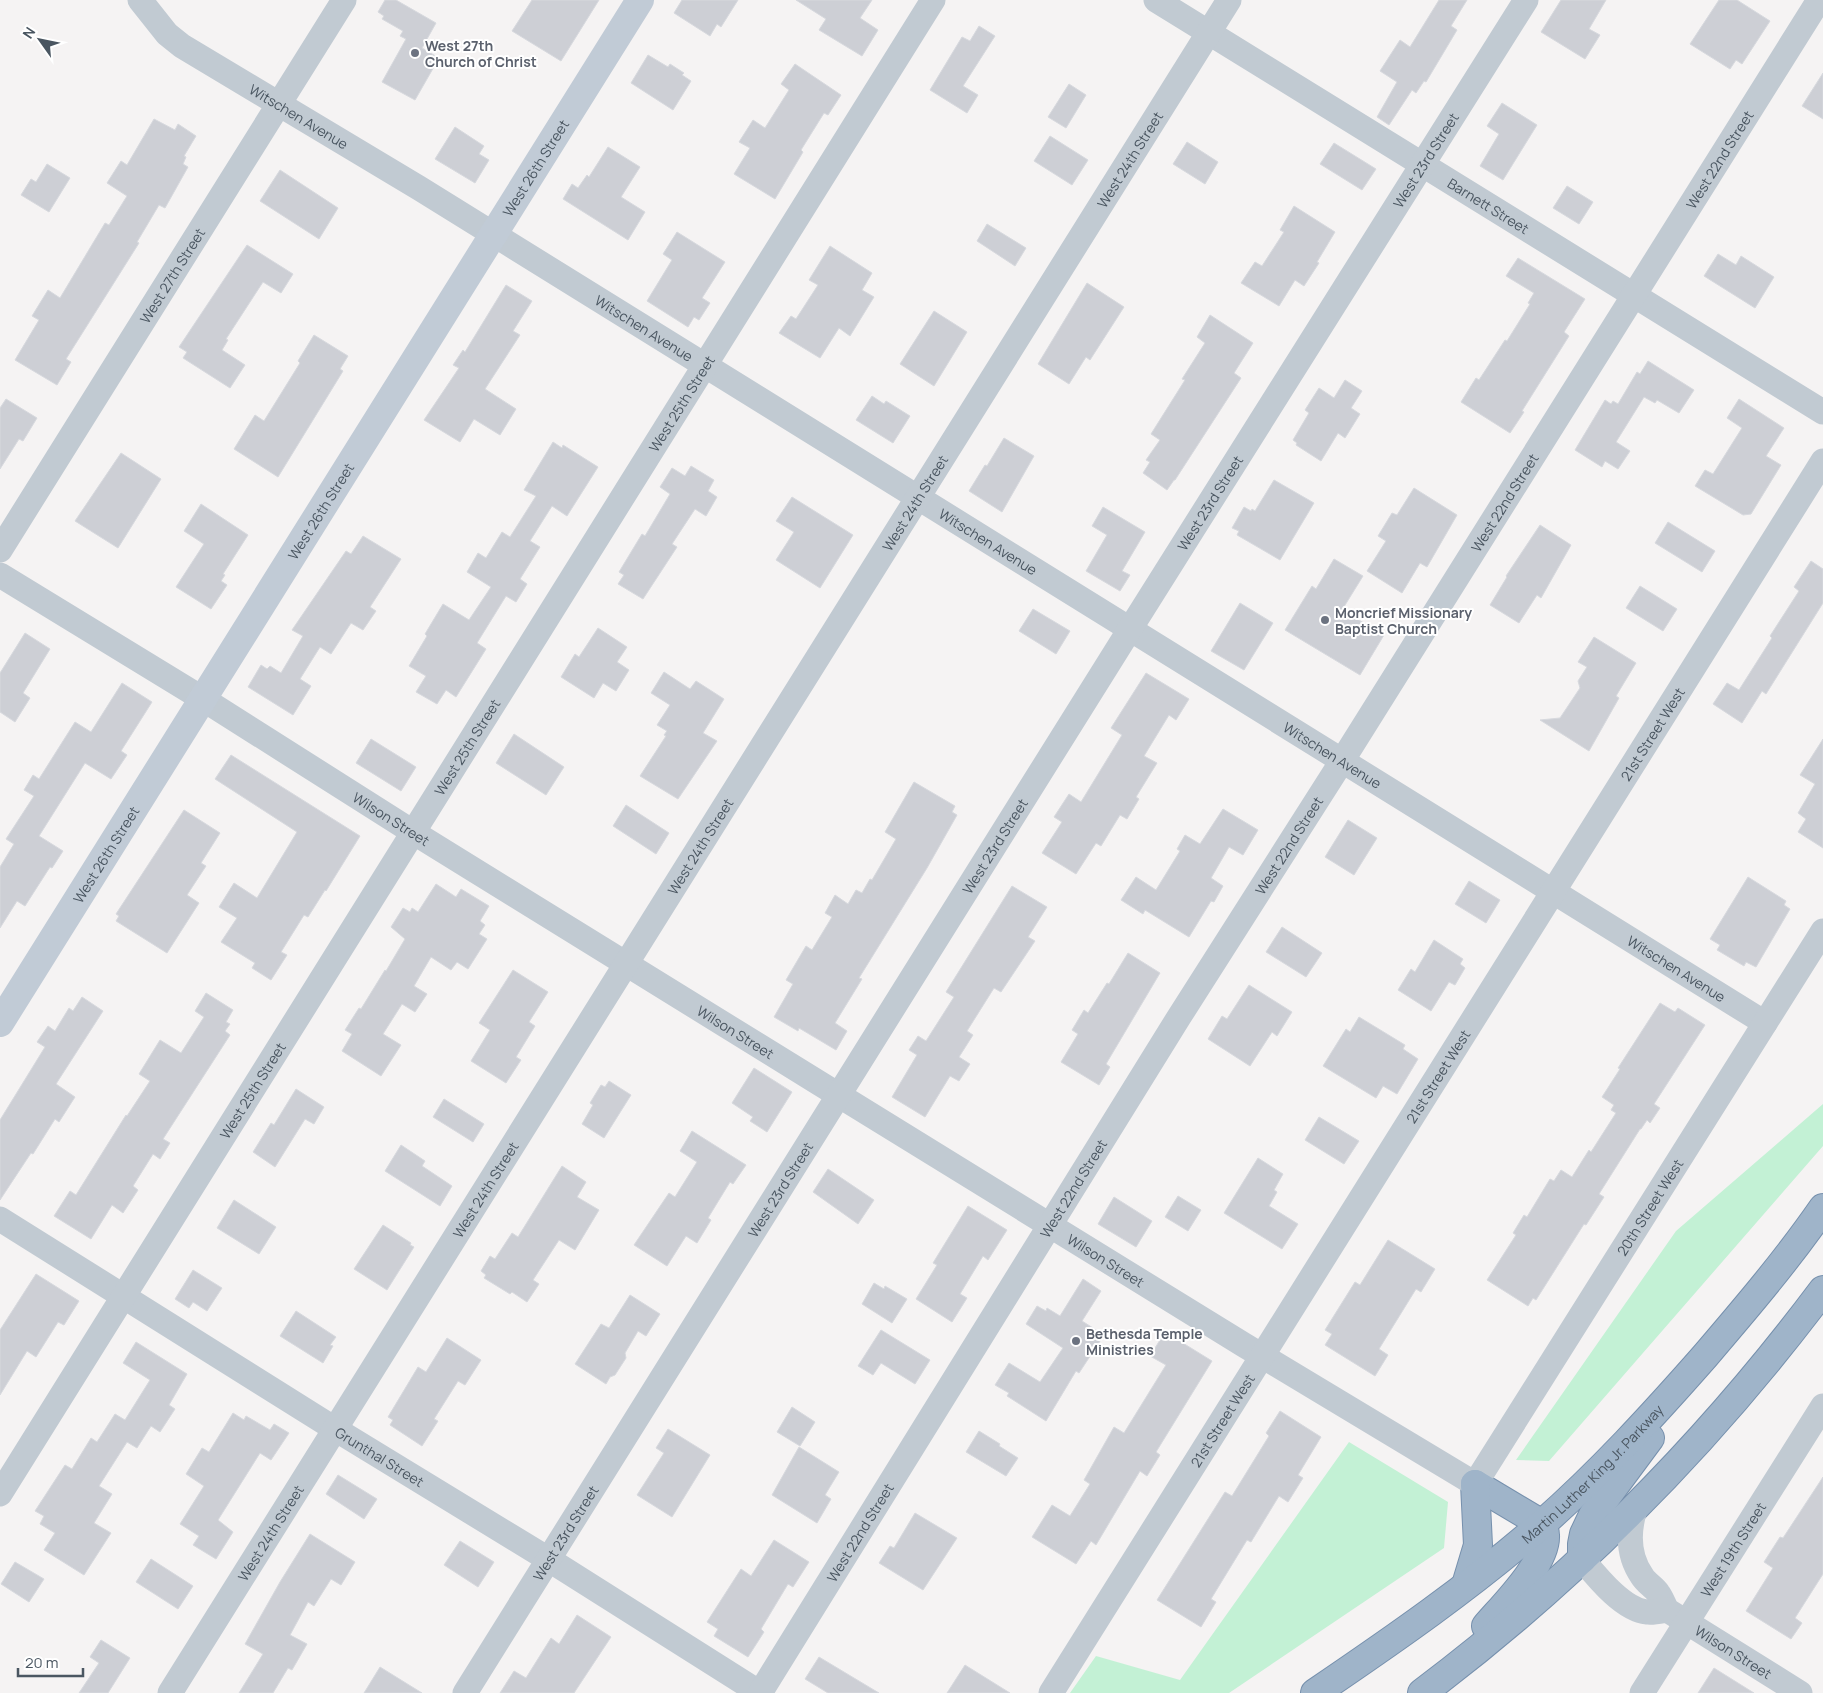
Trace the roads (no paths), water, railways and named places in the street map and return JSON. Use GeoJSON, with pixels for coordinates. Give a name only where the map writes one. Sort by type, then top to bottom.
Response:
{"type":"FeatureCollection","features":[{"type":"Feature","properties":{"kind":"highway","name":"Martin Luther King Jr. Parkway"},"geometry":{"type":"LineString","coordinates":[[1315,1693],[1385,1646],[1466,1585],[1542,1524],[1611,1458],[1658,1408],[1746,1308],[1806,1233],[1823,1208]]}},
{"type":"Feature","properties":{"kind":"highway"},"geometry":{"type":"LineString","coordinates":[[1433,1685],[1495,1636],[1635,1509],[1730,1406],[1779,1348],[1823,1290]]}},
{"type":"Feature","properties":{"kind":"highway"},"geometry":{"type":"LineString","coordinates":[[1582,1559],[1584,1534],[1593,1515],[1746,1308]]}},
{"type":"Feature","properties":{"kind":"highway"},"geometry":{"type":"LineString","coordinates":[[1433,1685],[1535,1567],[1542,1551],[1545,1536],[1542,1524],[1475,1484]]}},
{"type":"Feature","properties":{"kind":"highway"},"geometry":{"type":"LineString","coordinates":[[1466,1585],[1478,1545],[1475,1484]]}},
{"type":"Feature","properties":{"kind":"main road","name":"West 26th Street"},"geometry":{"type":"LineString","coordinates":[[0,1023],[640,0]]}},
{"type":"Feature","properties":{"kind":"street","name":"West 27th Street"},"geometry":{"type":"LineString","coordinates":[[0,550],[344,0]]}},
{"type":"Feature","properties":{"kind":"street","name":"West 25th Street"},"geometry":{"type":"LineString","coordinates":[[0,1494],[933,0]]}},
{"type":"Feature","properties":{"kind":"street","name":"Barnett Street"},"geometry":{"type":"LineString","coordinates":[[1156,0],[1823,412]]}},
{"type":"Feature","properties":{"kind":"street","name":"West 24th Street"},"geometry":{"type":"LineString","coordinates":[[170,1693],[1228,0]]}},
{"type":"Feature","properties":{"kind":"street","name":"West 23rd Street"},"geometry":{"type":"LineString","coordinates":[[465,1693],[1526,0]]}},
{"type":"Feature","properties":{"kind":"street","name":"West 22nd Street"},"geometry":{"type":"LineString","coordinates":[[760,1693],[1174,1025],[1342,761],[1819,0]]}},
{"type":"Feature","properties":{"kind":"street","name":"Witschen Avenue"},"geometry":{"type":"LineString","coordinates":[[141,2],[167,34],[182,46],[493,235],[1765,1023]]}},
{"type":"Feature","properties":{"kind":"street","name":"21st Street West"},"geometry":{"type":"LineString","coordinates":[[1051,1693],[1823,461]]}},
{"type":"Feature","properties":{"kind":"street","name":"Wilson Street"},"geometry":{"type":"LineString","coordinates":[[0,575],[203,699],[413,832],[839,1096],[1475,1484]]}},
{"type":"Feature","properties":{"kind":"street","name":"20th Street West"},"geometry":{"type":"LineString","coordinates":[[1475,1484],[1823,931]]}},
{"type":"Feature","properties":{"kind":"street","name":"Grunthal Street"},"geometry":{"type":"LineString","coordinates":[[0,1219],[335,1429],[548,1559],[760,1693]]}},
{"type":"Feature","properties":{"kind":"street","name":"West 19th Street"},"geometry":{"type":"LineString","coordinates":[[1642,1693],[1677,1616],[1823,1406]]}},
{"type":"Feature","properties":{"kind":"street","name":"Wilson Street"},"geometry":{"type":"LineString","coordinates":[[1635,1509],[1630,1524],[1630,1539],[1634,1558],[1642,1577],[1677,1616],[1800,1693]]}},
{"type":"Feature","properties":{"kind":"street"},"geometry":{"type":"LineString","coordinates":[[1582,1559],[1609,1590],[1629,1605],[1647,1612],[1677,1616]]}},
{"type":"Feature","properties":{"kind":"place","name":"West 27th Church of Christ"},"geometry":{"type":"Point","coordinates":[415,53]}},
{"type":"Feature","properties":{"kind":"place","name":"Moncrief Missionary Baptist Church"},"geometry":{"type":"Point","coordinates":[1325,620]}},
{"type":"Feature","properties":{"kind":"place","name":"Bethesda Temple Ministries"},"geometry":{"type":"Point","coordinates":[1076,1341]}}]}
